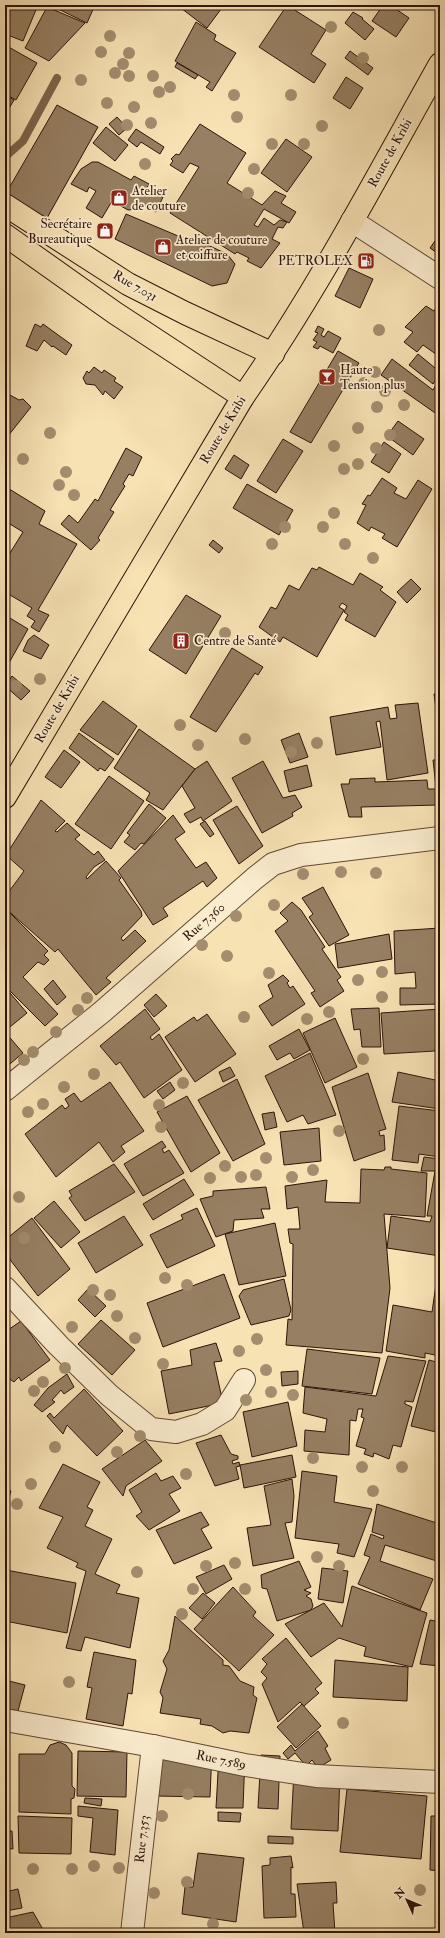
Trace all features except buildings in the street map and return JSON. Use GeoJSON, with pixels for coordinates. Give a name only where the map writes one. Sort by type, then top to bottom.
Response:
{"type":"FeatureCollection","features":[{"type":"Feature","properties":{"kind":"main road","name":"Route de Kribi"},"geometry":{"type":"LineString","coordinates":[[5,797],[243,397],[273,354],[352,221],[440,64]]}},
{"type":"Feature","properties":{"kind":"main road","name":"Rue 7.031"},"geometry":{"type":"LineString","coordinates":[[5,205],[128,284],[185,313],[273,354]]}},
{"type":"Feature","properties":{"kind":"main road"},"geometry":{"type":"LineString","coordinates":[[5,235],[115,313],[243,397]]}},
{"type":"Feature","properties":{"kind":"street"},"geometry":{"type":"LineString","coordinates":[[352,221],[440,278]]}},
{"type":"Feature","properties":{"kind":"street","name":"Rue 7.360"},"geometry":{"type":"LineString","coordinates":[[5,1090],[102,1012],[273,864],[301,855],[440,838]]}},
{"type":"Feature","properties":{"kind":"street"},"geometry":{"type":"LineString","coordinates":[[5,1288],[58,1345],[109,1395],[152,1429],[176,1432],[202,1424],[225,1410],[244,1380]]}},
{"type":"Feature","properties":{"kind":"street","name":"Rue 7.589"},"geometry":{"type":"LineString","coordinates":[[5,1720],[153,1746],[245,1766],[316,1776],[440,1782]]}},
{"type":"Feature","properties":{"kind":"street","name":"Rue 7.353"},"geometry":{"type":"LineString","coordinates":[[132,1933],[153,1746]]}},
{"type":"Feature","properties":{"kind":"waterway"},"geometry":{"type":"LineString","coordinates":[[5,157],[23,141],[57,78]]}},
{"type":"Feature","properties":{"kind":"place","name":"Atelier de couture"},"geometry":{"type":"Point","coordinates":[119,198]}},
{"type":"Feature","properties":{"kind":"place","name":"Secrétaire Bureautique"},"geometry":{"type":"Point","coordinates":[105,231]}},
{"type":"Feature","properties":{"kind":"place","name":"Atelier de couture et coiffure"},"geometry":{"type":"Point","coordinates":[163,247]}},
{"type":"Feature","properties":{"kind":"place","name":"PETROLEX"},"geometry":{"type":"Point","coordinates":[366,261]}},
{"type":"Feature","properties":{"kind":"place","name":"Haute Tension plus"},"geometry":{"type":"Point","coordinates":[327,377]}},
{"type":"Feature","properties":{"kind":"place","name":"Centre de Santé"},"geometry":{"type":"Point","coordinates":[181,641]}}]}
